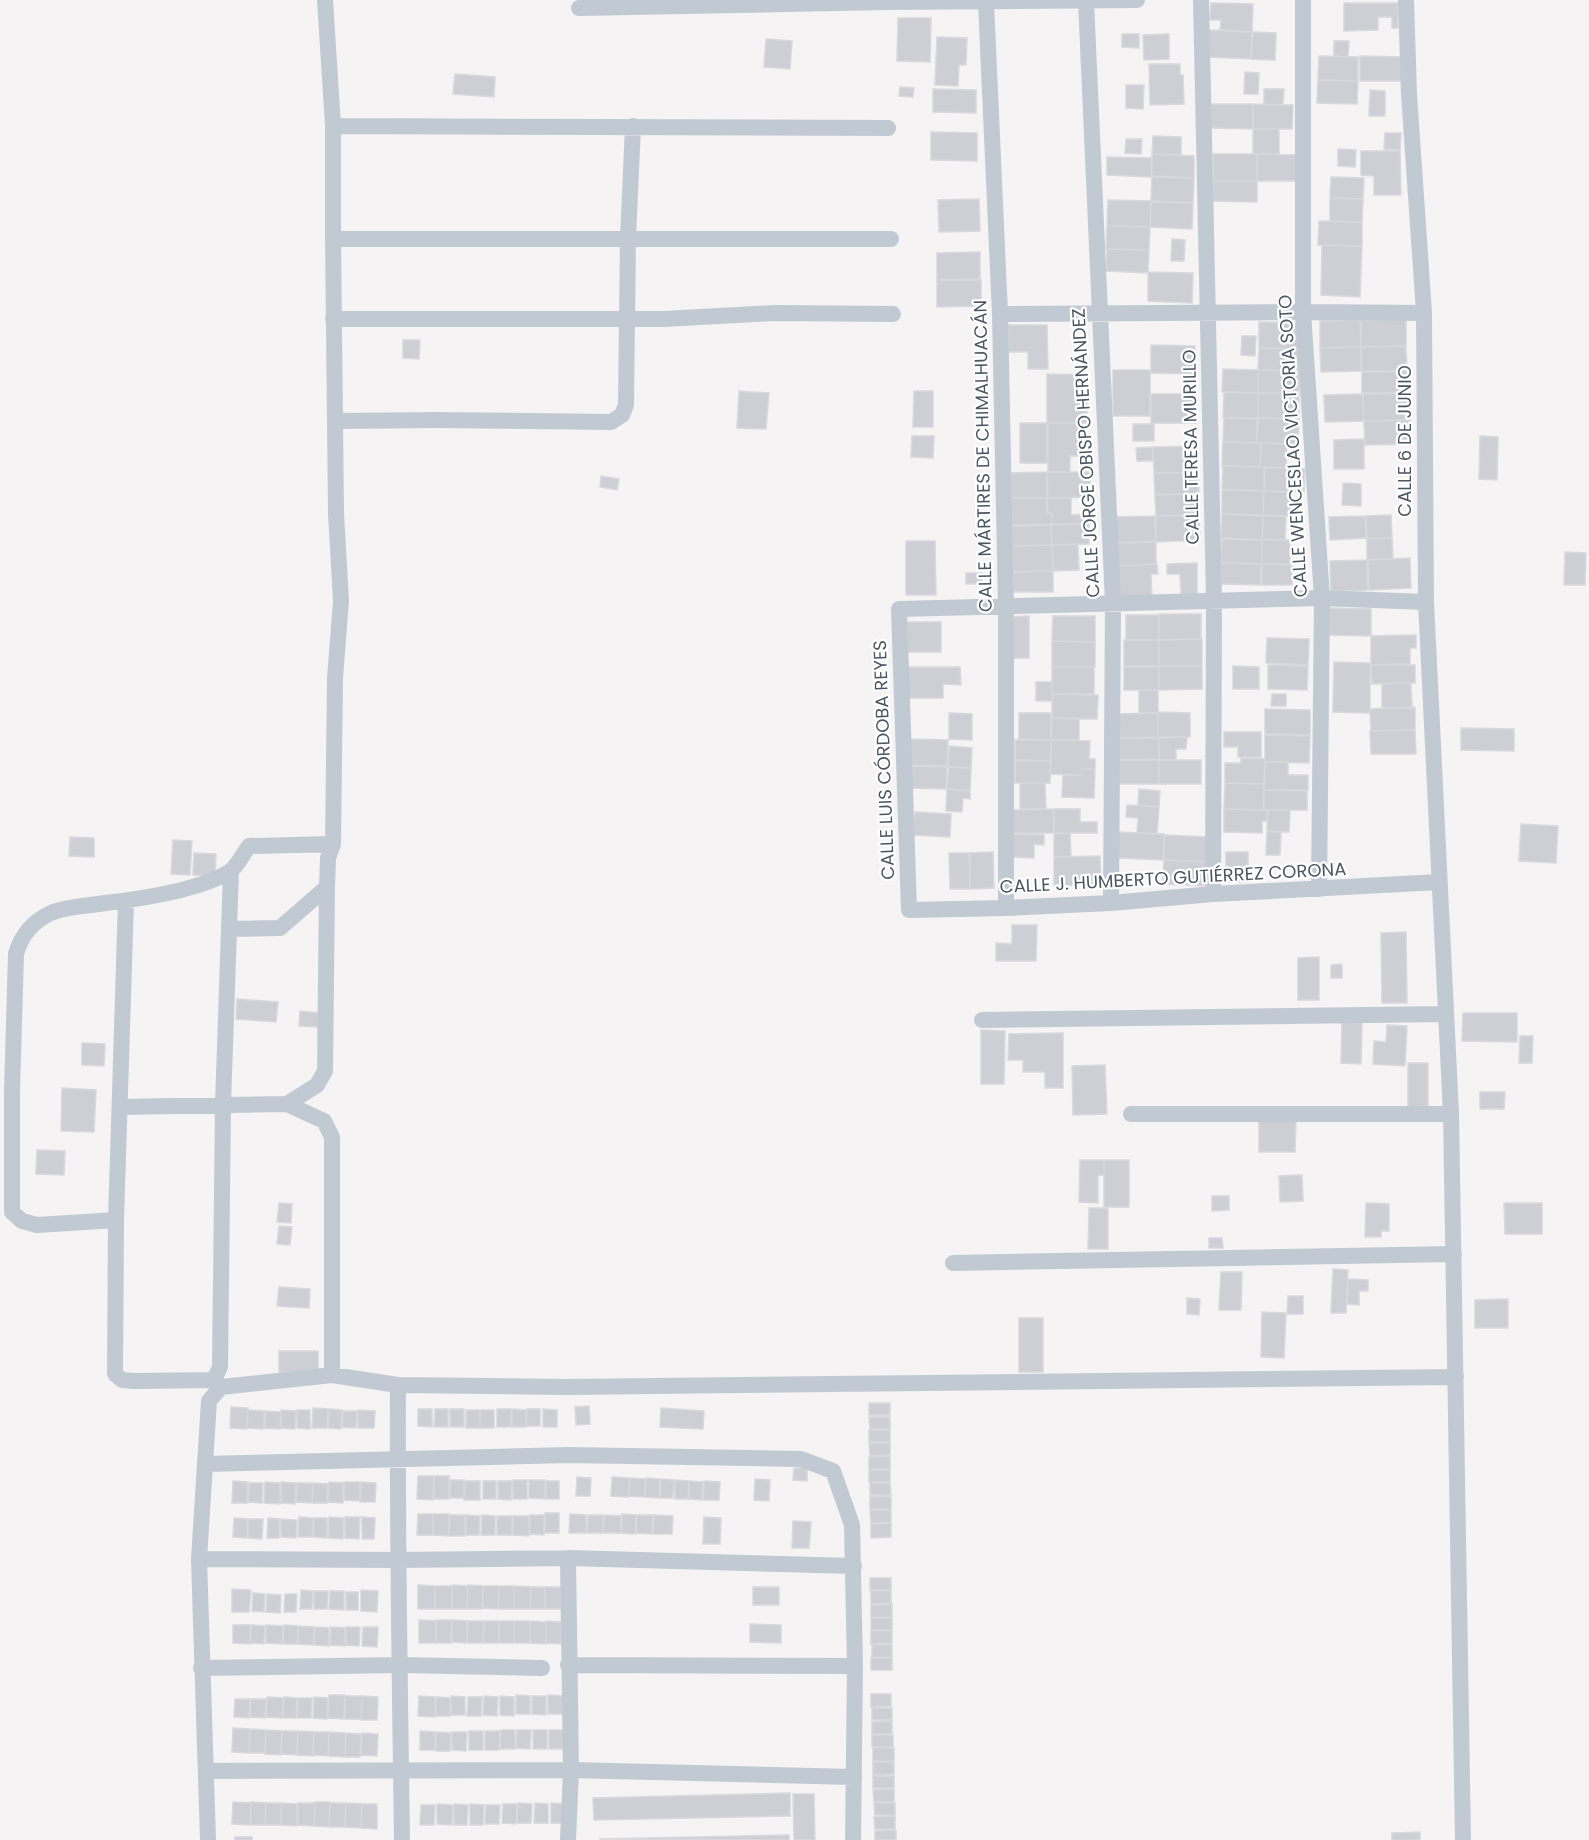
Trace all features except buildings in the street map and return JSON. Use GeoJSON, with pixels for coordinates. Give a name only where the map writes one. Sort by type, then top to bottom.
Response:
{"type":"FeatureCollection","features":[{"type":"Feature","properties":{"kind":"street"},"geometry":{"type":"LineString","coordinates":[[287,1104],[317,1085],[325,1071],[328,858],[333,844],[335,678],[341,601],[336,513],[333,126],[325,0]]}},
{"type":"Feature","properties":{"kind":"street"},"geometry":{"type":"LineString","coordinates":[[579,8],[886,1],[986,3],[1137,0]]}},
{"type":"Feature","properties":{"kind":"street","name":"CALLE TERESA MURILLO"},"geometry":{"type":"LineString","coordinates":[[1201,0],[1214,600],[1213,894]]}},
{"type":"Feature","properties":{"kind":"street","name":"CALLE WENCESLAO VICTORIA SOTO"},"geometry":{"type":"LineString","coordinates":[[1303,0],[1303,312],[1322,598],[1319,889]]}},
{"type":"Feature","properties":{"kind":"street","name":"CALLE 6 DE JUNIO"},"geometry":{"type":"LineString","coordinates":[[1407,0],[1409,94],[1424,313],[1426,602],[1451,1114],[1463,1840]]}},
{"type":"Feature","properties":{"kind":"street","name":"CALLE JORGE OBISPO HERNÁNDEZ"},"geometry":{"type":"LineString","coordinates":[[1086,1],[1098,314],[1113,603],[1111,903]]}},
{"type":"Feature","properties":{"kind":"street","name":"CALLE MÁRTIRES DE CHIMALHUACÁN"},"geometry":{"type":"LineString","coordinates":[[986,3],[1000,314],[1006,606],[1006,908]]}},
{"type":"Feature","properties":{"kind":"street"},"geometry":{"type":"LineString","coordinates":[[333,126],[888,128]]}},
{"type":"Feature","properties":{"kind":"street"},"geometry":{"type":"LineString","coordinates":[[336,421],[611,422],[622,415],[626,405],[628,238],[633,126]]}},
{"type":"Feature","properties":{"kind":"street"},"geometry":{"type":"LineString","coordinates":[[333,239],[891,239]]}},
{"type":"Feature","properties":{"kind":"street"},"geometry":{"type":"LineString","coordinates":[[333,319],[664,319],[775,313],[893,314]]}},
{"type":"Feature","properties":{"kind":"street"},"geometry":{"type":"LineString","coordinates":[[1000,314],[1424,313]]}},
{"type":"Feature","properties":{"kind":"street"},"geometry":{"type":"LineString","coordinates":[[1006,606],[1322,598],[1426,602]]}},
{"type":"Feature","properties":{"kind":"street","name":"CALLE LUIS CÓRDOBA REYES"},"geometry":{"type":"LineString","coordinates":[[909,910],[899,609],[1006,606]]}},
{"type":"Feature","properties":{"kind":"street"},"geometry":{"type":"LineString","coordinates":[[116,1220],[37,1225],[22,1221],[12,1212],[6,1090],[16,954],[20,940],[33,925],[51,913],[75,907],[126,901],[199,885],[231,871],[249,846],[333,844]]}},
{"type":"Feature","properties":{"kind":"street"},"geometry":{"type":"LineString","coordinates":[[207,1840],[199,1559],[209,1401],[218,1384],[219,1367],[223,1104],[231,871]]}},
{"type":"Feature","properties":{"kind":"street","name":"CALLE J. HUMBERTO GUTIÉRREZ CORONA"},"geometry":{"type":"LineString","coordinates":[[909,910],[1111,903],[1213,894],[1439,882]]}},
{"type":"Feature","properties":{"kind":"street"},"geometry":{"type":"LineString","coordinates":[[230,929],[280,928],[327,887]]}},
{"type":"Feature","properties":{"kind":"street"},"geometry":{"type":"LineString","coordinates":[[126,901],[116,1220],[115,1374],[122,1380],[218,1384],[332,1375],[398,1385],[566,1387],[1456,1377]]}},
{"type":"Feature","properties":{"kind":"street"},"geometry":{"type":"LineString","coordinates":[[982,1020],[1446,1014]]}},
{"type":"Feature","properties":{"kind":"street"},"geometry":{"type":"LineString","coordinates":[[120,1107],[287,1104],[324,1121],[332,1137],[332,1375]]}},
{"type":"Feature","properties":{"kind":"street"},"geometry":{"type":"LineString","coordinates":[[1131,1114],[1451,1114]]}},
{"type":"Feature","properties":{"kind":"street"},"geometry":{"type":"LineString","coordinates":[[953,1263],[1454,1254]]}},
{"type":"Feature","properties":{"kind":"street"},"geometry":{"type":"LineString","coordinates":[[398,1385],[402,1840]]}},
{"type":"Feature","properties":{"kind":"street"},"geometry":{"type":"LineString","coordinates":[[205,1464],[568,1455],[801,1459],[833,1471],[852,1525],[855,1666],[853,1840]]}},
{"type":"Feature","properties":{"kind":"street"},"geometry":{"type":"LineString","coordinates":[[199,1559],[568,1558],[854,1566]]}},
{"type":"Feature","properties":{"kind":"street"},"geometry":{"type":"LineString","coordinates":[[568,1558],[571,1770],[568,1840]]}},
{"type":"Feature","properties":{"kind":"street"},"geometry":{"type":"LineString","coordinates":[[201,1668],[401,1665],[542,1668]]}},
{"type":"Feature","properties":{"kind":"street"},"geometry":{"type":"LineString","coordinates":[[568,1665],[855,1666]]}},
{"type":"Feature","properties":{"kind":"street"},"geometry":{"type":"LineString","coordinates":[[206,1771],[571,1770],[854,1777]]}}]}
